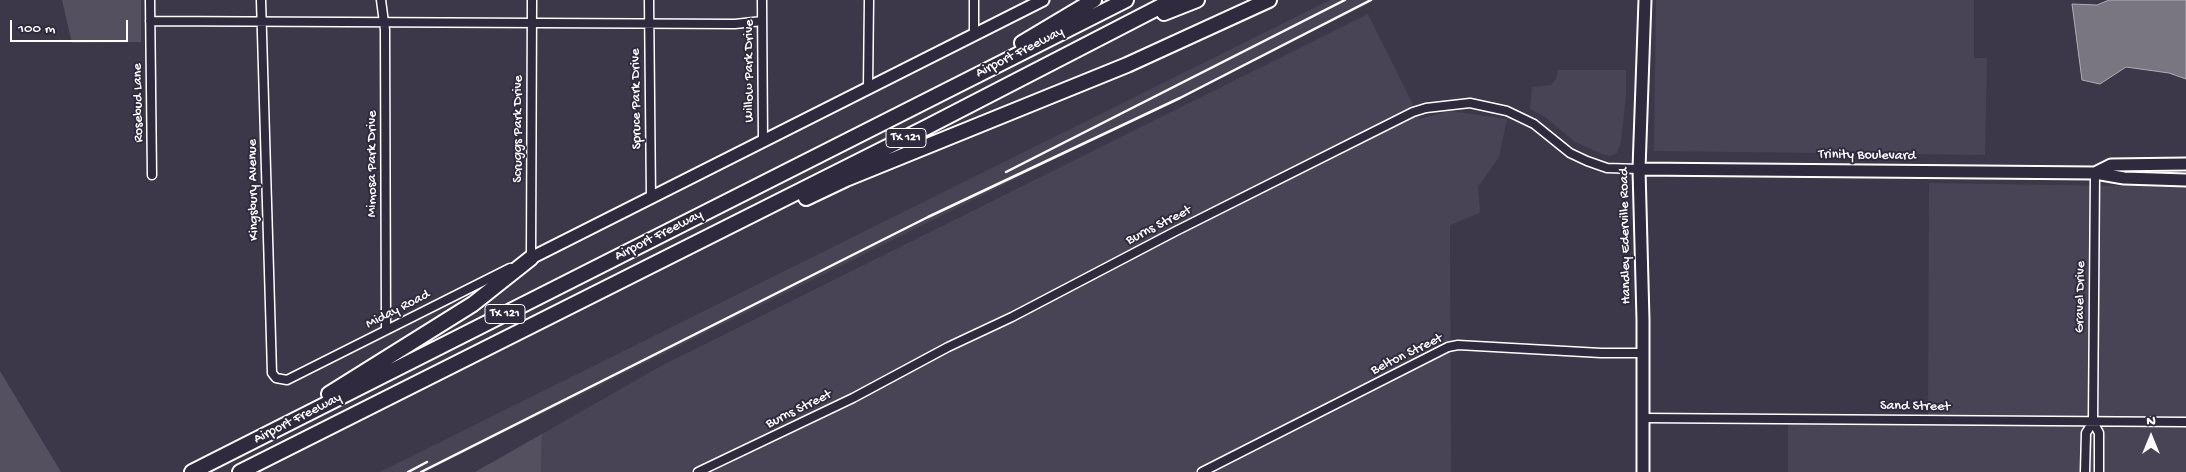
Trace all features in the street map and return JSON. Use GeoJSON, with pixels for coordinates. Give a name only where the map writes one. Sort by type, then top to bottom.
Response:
{"type":"FeatureCollection","features":[{"type":"Feature","properties":{"kind":"highway"},"geometry":{"type":"LineString","coordinates":[[988,69],[1025,41],[1094,0]]}},
{"type":"Feature","properties":{"kind":"highway","name":"Airport Freeway"},"geometry":{"type":"LineString","coordinates":[[192,472],[1126,0]]}},
{"type":"Feature","properties":{"kind":"highway","name":"Airport Freeway"},"geometry":{"type":"LineString","coordinates":[[240,472],[615,282],[727,229],[1173,0]]}},
{"type":"Feature","properties":{"kind":"highway"},"geometry":{"type":"LineString","coordinates":[[1084,45],[1197,0]]}},
{"type":"Feature","properties":{"kind":"highway"},"geometry":{"type":"LineString","coordinates":[[727,229],[756,221],[846,179],[1128,65],[1269,0]]}},
{"type":"Feature","properties":{"kind":"highway"},"geometry":{"type":"LineString","coordinates":[[254,441],[473,304],[531,258]]}},
{"type":"Feature","properties":{"kind":"main road"},"geometry":{"type":"LineString","coordinates":[[531,258],[1043,0]]}},
{"type":"Feature","properties":{"kind":"main road","name":"Handley Ederville Road"},"geometry":{"type":"LineString","coordinates":[[1643,472],[1644,418],[1639,169],[1644,0]]}},
{"type":"Feature","properties":{"kind":"main road","name":"Trinity Boulevard"},"geometry":{"type":"LineString","coordinates":[[2095,173],[2111,165],[2186,164]]}},
{"type":"Feature","properties":{"kind":"main road","name":"Trinity Boulevard"},"geometry":{"type":"LineString","coordinates":[[1639,169],[2095,173],[2124,178],[2186,180]]}},
{"type":"Feature","properties":{"kind":"street","name":"Rosebud Lane"},"geometry":{"type":"LineString","coordinates":[[150,0],[152,175]]}},
{"type":"Feature","properties":{"kind":"street","name":"Kingsbury Avenue"},"geometry":{"type":"LineString","coordinates":[[261,0],[270,368],[276,378]]}},
{"type":"Feature","properties":{"kind":"street","name":"Mimosa Park Drive"},"geometry":{"type":"LineString","coordinates":[[381,0],[384,22],[386,329]]}},
{"type":"Feature","properties":{"kind":"street","name":"Scruggs Park Drive"},"geometry":{"type":"LineString","coordinates":[[531,258],[532,0]]}},
{"type":"Feature","properties":{"kind":"street","name":"Spruce Park Drive"},"geometry":{"type":"LineString","coordinates":[[649,0],[651,198]]}},
{"type":"Feature","properties":{"kind":"street","name":"Willow Park Drive"},"geometry":{"type":"LineString","coordinates":[[762,0],[763,142]]}},
{"type":"Feature","properties":{"kind":"street"},"geometry":{"type":"LineString","coordinates":[[868,88],[869,0]]}},
{"type":"Feature","properties":{"kind":"street"},"geometry":{"type":"LineString","coordinates":[[974,0],[974,35]]}},
{"type":"Feature","properties":{"kind":"street"},"geometry":{"type":"LineString","coordinates":[[150,21],[649,24],[735,24],[762,21]]}},
{"type":"Feature","properties":{"kind":"street","name":"Burns Street"},"geometry":{"type":"LineString","coordinates":[[698,472],[852,398],[948,347],[1012,317],[1184,227],[1413,112],[1426,108],[1470,103],[1507,110],[1534,124],[1570,153],[1587,161],[1607,168],[1639,169]]}},
{"type":"Feature","properties":{"kind":"street","name":"Gravel Drive"},"geometry":{"type":"LineString","coordinates":[[2095,173],[2093,422],[2099,433],[2099,472]]}},
{"type":"Feature","properties":{"kind":"street","name":"Miday Road"},"geometry":{"type":"LineString","coordinates":[[276,378],[287,380],[531,258]]}},
{"type":"Feature","properties":{"kind":"street","name":"Belton Street"},"geometry":{"type":"LineString","coordinates":[[1202,472],[1448,347],[1458,345],[1601,353],[1643,353]]}},
{"type":"Feature","properties":{"kind":"street","name":"Sand Street"},"geometry":{"type":"LineString","coordinates":[[1644,418],[2186,422]]}},
{"type":"Feature","properties":{"kind":"street","name":"Gravel Drive"},"geometry":{"type":"LineString","coordinates":[[2085,472],[2086,433],[2093,422]]}},
{"type":"Feature","properties":{"kind":"shaded area"},"geometry":{"type":"Polygon","coordinates":[[[62,0],[141,0],[141,42],[72,43],[62,0]]]}},
{"type":"Feature","properties":{"kind":"shaded area"},"geometry":{"type":"Polygon","coordinates":[[[1330,0],[1376,0],[425,472],[380,472],[1330,0]]]}},
{"type":"Feature","properties":{"kind":"shaded area"},"geometry":{"type":"Polygon","coordinates":[[[1656,0],[1974,0],[1974,58],[1987,58],[1985,155],[1654,151],[1656,0]]]}},
{"type":"Feature","properties":{"kind":"shaded area"},"geometry":{"type":"Polygon","coordinates":[[[2109,0],[2186,0],[2186,79],[2169,73],[2126,67],[2100,84],[2082,80],[2072,4],[2097,5],[2109,0]]]}},
{"type":"Feature","properties":{"kind":"shaded area"},"geometry":{"type":"Polygon","coordinates":[[[1368,14],[1420,119],[1449,111],[1507,119],[1499,157],[1478,187],[1480,213],[1450,225],[1451,472],[541,472],[542,434],[661,366],[1368,14]]]}},
{"type":"Feature","properties":{"kind":"shaded area"},"geometry":{"type":"Polygon","coordinates":[[[1558,70],[1626,70],[1626,95],[1621,142],[1617,153],[1610,156],[1602,154],[1575,142],[1545,117],[1530,109],[1532,87],[1551,85],[1556,79],[1558,70]]]}},
{"type":"Feature","properties":{"kind":"shaded area"},"geometry":{"type":"Polygon","coordinates":[[[1929,183],[2186,187],[2186,472],[1788,472],[1788,424],[1928,424],[1929,183]]]}},
{"type":"Feature","properties":{"kind":"shaded area"},"geometry":{"type":"Polygon","coordinates":[[[0,371],[61,472],[0,472],[0,371]]]}},
{"type":"Feature","properties":{"kind":"shaded area"},"geometry":{"type":"Polygon","coordinates":[[[542,434],[541,472],[475,472],[542,434]]]}},
{"type":"Feature","properties":{"kind":"railway"},"geometry":{"type":"LineString","coordinates":[[1006,172],[1345,0]]}},
{"type":"Feature","properties":{"kind":"railway"},"geometry":{"type":"LineString","coordinates":[[421,472],[928,217],[1180,98],[1371,0]]}},
{"type":"Feature","properties":{"kind":"railway"},"geometry":{"type":"LineString","coordinates":[[408,472],[427,462]]}}]}
